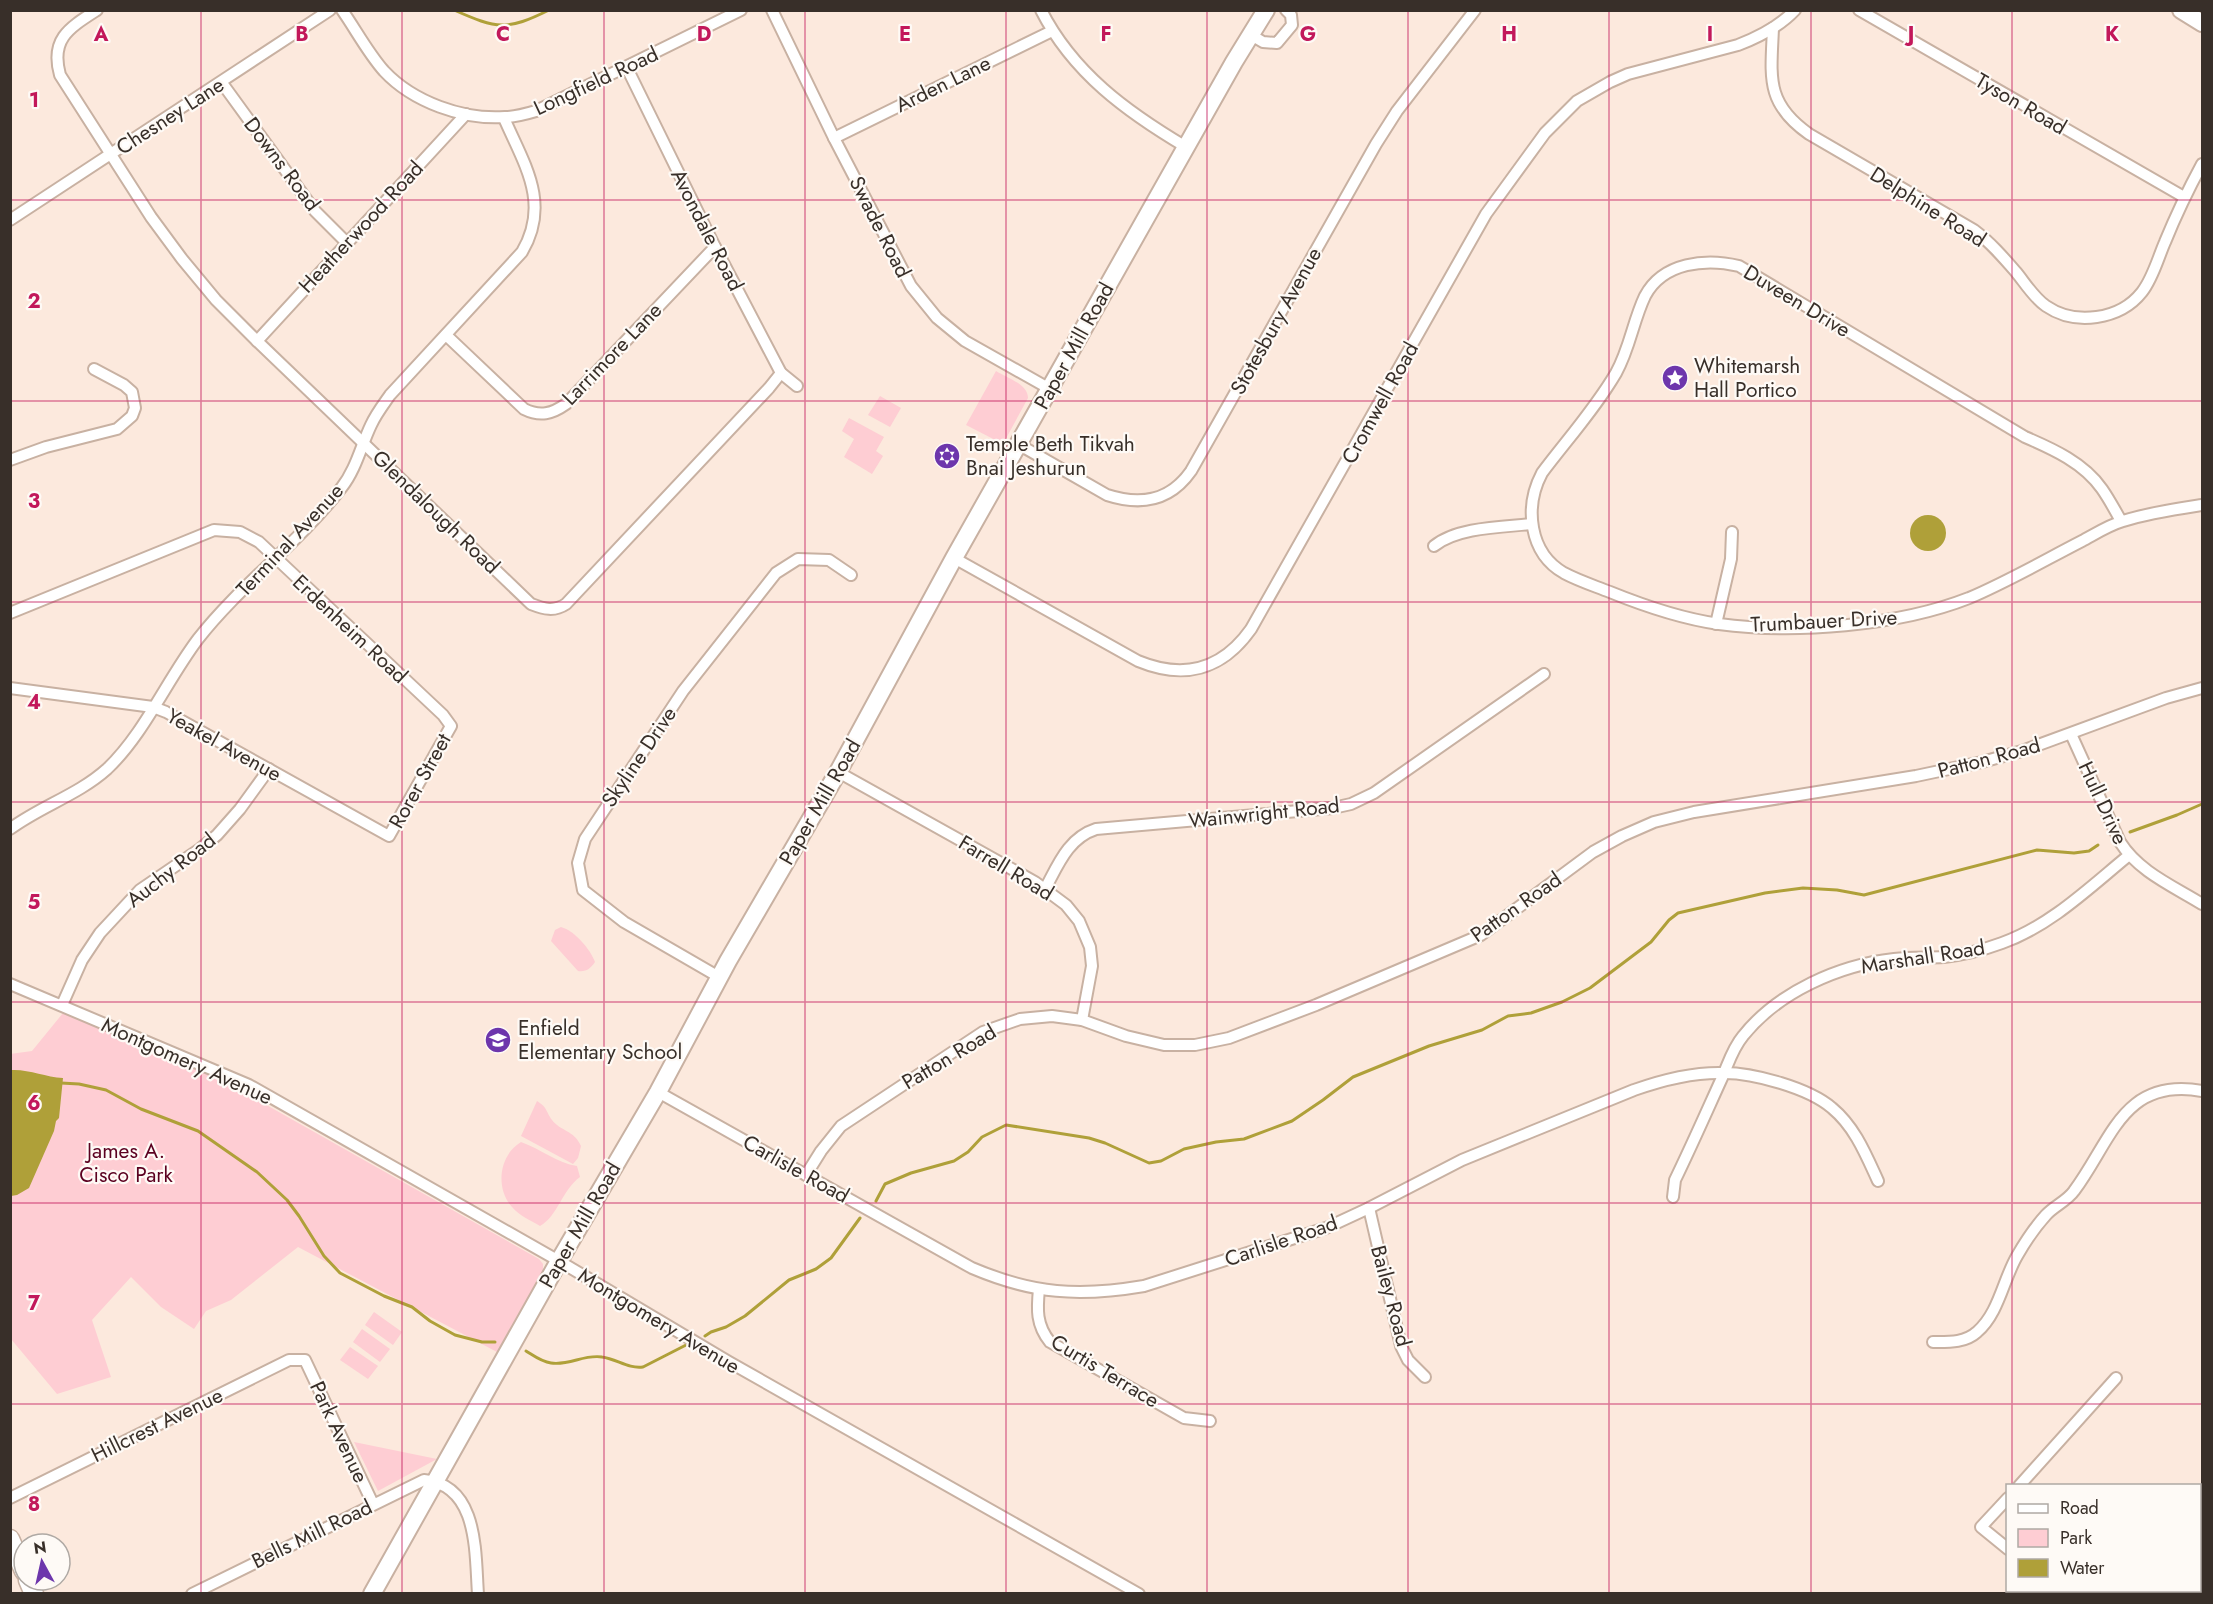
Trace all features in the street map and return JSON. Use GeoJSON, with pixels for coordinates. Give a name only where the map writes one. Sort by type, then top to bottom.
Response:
{"type":"FeatureCollection","features":[{"type":"Feature","properties":{"kind":"main road","name":"Paper Mill Road"},"geometry":{"type":"LineString","coordinates":[[372,1593],[658,1092],[719,977],[838,772],[1018,444],[1266,10]]}},
{"type":"Feature","properties":{"kind":"main road"},"geometry":{"type":"LineString","coordinates":[[2181,10],[2202,23]]}},
{"type":"Feature","properties":{"kind":"street"},"geometry":{"type":"LineString","coordinates":[[97,10],[70,27],[65,33],[56,57],[60,75],[66,87],[111,154]]}},
{"type":"Feature","properties":{"kind":"street","name":"Chesney Lane"},"geometry":{"type":"LineString","coordinates":[[10,220],[330,10]]}},
{"type":"Feature","properties":{"kind":"street","name":"Longfield Road"},"geometry":{"type":"LineString","coordinates":[[342,10],[383,70],[398,84],[426,100],[466,114],[504,118],[536,111],[741,10]]}},
{"type":"Feature","properties":{"kind":"street","name":"Swade Road"},"geometry":{"type":"LineString","coordinates":[[772,10],[910,286],[937,318],[965,341],[1050,389]]}},
{"type":"Feature","properties":{"kind":"street"},"geometry":{"type":"LineString","coordinates":[[1041,10],[1052,31],[1080,68],[1131,113],[1186,147]]}},
{"type":"Feature","properties":{"kind":"street"},"geometry":{"type":"LineString","coordinates":[[1251,35],[1263,42],[1277,44],[1292,25],[1291,15],[1286,10]]}},
{"type":"Feature","properties":{"kind":"street","name":"Stotesbury Avenue"},"geometry":{"type":"LineString","coordinates":[[1018,444],[1107,495],[1117,498],[1153,499],[1165,495],[1182,484],[1376,144],[1397,111],[1475,10]]}},
{"type":"Feature","properties":{"kind":"street","name":"Cromwell Road"},"geometry":{"type":"LineString","coordinates":[[954,558],[1154,668],[1186,670],[1219,661],[1237,647],[1251,629],[1486,214],[1545,132],[1577,101],[1610,82],[1628,74],[1755,39],[1795,10]]}},
{"type":"Feature","properties":{"kind":"street","name":"Tyson Road"},"geometry":{"type":"LineString","coordinates":[[1859,10],[2184,197]]}},
{"type":"Feature","properties":{"kind":"street","name":"Delphine Road"},"geometry":{"type":"LineString","coordinates":[[1773,28],[1773,85],[1778,103],[1791,120],[1809,134],[1974,230],[2010,264],[2036,297],[2053,310],[2074,317],[2096,317],[2116,313],[2142,293],[2184,197],[2202,164]]}},
{"type":"Feature","properties":{"kind":"street","name":"Arden Lane"},"geometry":{"type":"LineString","coordinates":[[834,138],[1052,31]]}},
{"type":"Feature","properties":{"kind":"street","name":"Avondale Road"},"geometry":{"type":"LineString","coordinates":[[627,68],[715,248],[781,373],[797,386]]}},
{"type":"Feature","properties":{"kind":"street","name":"Downs Road"},"geometry":{"type":"LineString","coordinates":[[222,83],[315,211],[346,242]]}},
{"type":"Feature","properties":{"kind":"street","name":"Heatherwood Road"},"geometry":{"type":"LineString","coordinates":[[256,341],[466,114]]}},
{"type":"Feature","properties":{"kind":"street","name":"Terminal Avenue"},"geometry":{"type":"LineString","coordinates":[[10,829],[94,780],[124,750],[179,665],[200,638],[226,607],[344,485],[377,412],[390,395],[522,252],[534,226],[536,215],[534,191],[504,118]]}},
{"type":"Feature","properties":{"kind":"street","name":"Glendalough Road"},"geometry":{"type":"LineString","coordinates":[[111,154],[151,217],[216,300],[531,604],[543,608],[559,609],[574,596],[781,373]]}},
{"type":"Feature","properties":{"kind":"street","name":"Larrimore Lane"},"geometry":{"type":"LineString","coordinates":[[446,335],[524,409],[547,414],[566,404],[715,248]]}},
{"type":"Feature","properties":{"kind":"street","name":"Duveen Drive"},"geometry":{"type":"LineString","coordinates":[[1532,524],[1531,509],[1536,484],[1616,372],[1631,341],[1648,291],[1675,269],[1711,262],[1739,266],[2025,437],[2079,465],[2096,482],[2121,521]]}},
{"type":"Feature","properties":{"kind":"street"},"geometry":{"type":"LineString","coordinates":[[10,460],[46,447],[117,429],[132,416],[135,408],[132,392],[124,385],[94,369]]}},
{"type":"Feature","properties":{"kind":"street","name":"Trumbauer Drive"},"geometry":{"type":"LineString","coordinates":[[1532,524],[1546,558],[1561,571],[1629,600],[1716,624],[1801,627],[1884,621],[1910,616],[1970,597],[2121,521],[2202,505]]}},
{"type":"Feature","properties":{"kind":"street"},"geometry":{"type":"LineString","coordinates":[[1434,546],[1441,540],[1458,533],[1532,524]]}},
{"type":"Feature","properties":{"kind":"street","name":"Erdenheim Road"},"geometry":{"type":"LineString","coordinates":[[10,613],[214,530],[232,530],[247,534],[259,542],[274,559],[443,715],[451,726]]}},
{"type":"Feature","properties":{"kind":"street"},"geometry":{"type":"LineString","coordinates":[[1716,624],[1731,560],[1732,532]]}},
{"type":"Feature","properties":{"kind":"street","name":"Skyline Drive"},"geometry":{"type":"LineString","coordinates":[[719,977],[624,922],[599,905],[583,890],[578,863],[585,838],[683,691],[776,573],[798,559],[829,560],[851,575]]}},
{"type":"Feature","properties":{"kind":"street","name":"Wainwright Road"},"geometry":{"type":"LineString","coordinates":[[1046,889],[1070,846],[1096,829],[1333,808],[1358,801],[1374,793],[1544,674]]}},
{"type":"Feature","properties":{"kind":"street","name":"Yeakel Avenue"},"geometry":{"type":"LineString","coordinates":[[10,688],[153,707],[166,712],[389,836]]}},
{"type":"Feature","properties":{"kind":"street","name":"Patton Road"},"geometry":{"type":"LineString","coordinates":[[806,1175],[821,1150],[841,1126],[983,1032],[1009,1022],[1053,1016],[1082,1020],[1126,1036],[1158,1044],[1195,1045],[1229,1038],[1316,1005],[1481,935],[1593,852],[1615,839],[1654,822],[1694,812],[1946,771],[2022,751],[2166,698],[2202,688]]}},
{"type":"Feature","properties":{"kind":"street","name":"Rorer Street"},"geometry":{"type":"LineString","coordinates":[[389,836],[451,726]]}},
{"type":"Feature","properties":{"kind":"street","name":"Hull Drive"},"geometry":{"type":"LineString","coordinates":[[2071,734],[2128,856],[2202,904]]}},
{"type":"Feature","properties":{"kind":"street","name":"Auchy Road"},"geometry":{"type":"LineString","coordinates":[[62,1005],[82,960],[100,933],[140,890],[217,835],[234,817],[269,770]]}},
{"type":"Feature","properties":{"kind":"street","name":"Farrell Road"},"geometry":{"type":"LineString","coordinates":[[838,772],[1046,889],[1060,900],[1074,915],[1090,947],[1092,966],[1082,1020]]}},
{"type":"Feature","properties":{"kind":"street","name":"Marshall Road"},"geometry":{"type":"LineString","coordinates":[[1672,1197],[1675,1180],[1732,1050],[1755,1023],[1797,992],[1832,975],[1863,964],[1895,959],[1964,954],[2020,936],[2056,914],[2128,856]]}},
{"type":"Feature","properties":{"kind":"street","name":"Montgomery Avenue"},"geometry":{"type":"LineString","coordinates":[[10,984],[249,1084],[729,1362],[1139,1593]]}},
{"type":"Feature","properties":{"kind":"street","name":"Carlisle Road"},"geometry":{"type":"LineString","coordinates":[[658,1092],[972,1268],[998,1279],[1039,1289],[1091,1293],[1144,1286],[1326,1228],[1462,1160],[1634,1090],[1677,1078],[1724,1072],[1793,1087],[1827,1103],[1858,1139],[1878,1181]]}},
{"type":"Feature","properties":{"kind":"street"},"geometry":{"type":"LineString","coordinates":[[1933,1342],[1954,1342],[1967,1339],[1986,1322],[2011,1265],[2023,1245],[2047,1214],[2072,1194],[2124,1113],[2145,1096],[2154,1092],[2188,1088],[2202,1090]]}},
{"type":"Feature","properties":{"kind":"street","name":"Bailey Road"},"geometry":{"type":"LineString","coordinates":[[1369,1208],[1398,1339],[1408,1360],[1425,1377]]}},
{"type":"Feature","properties":{"kind":"street","name":"Curtis Terrace"},"geometry":{"type":"LineString","coordinates":[[1039,1289],[1037,1310],[1039,1324],[1043,1333],[1056,1346],[1184,1418],[1210,1421]]}},
{"type":"Feature","properties":{"kind":"street","name":"Hillcrest Avenue"},"geometry":{"type":"LineString","coordinates":[[10,1498],[289,1360],[305,1360]]}},
{"type":"Feature","properties":{"kind":"street","name":"Park Avenue"},"geometry":{"type":"LineString","coordinates":[[305,1360],[373,1504]]}},
{"type":"Feature","properties":{"kind":"street"},"geometry":{"type":"LineString","coordinates":[[2020,1484],[2116,1378]]}},
{"type":"Feature","properties":{"kind":"street","name":"Bells Mill Road"},"geometry":{"type":"LineString","coordinates":[[192,1593],[424,1480],[434,1481]]}},
{"type":"Feature","properties":{"kind":"street"},"geometry":{"type":"LineString","coordinates":[[434,1481],[449,1488],[469,1517],[478,1593]]}},
{"type":"Feature","properties":{"kind":"street"},"geometry":{"type":"LineString","coordinates":[[2006,1499],[1981,1527],[2006,1548]]}},
{"type":"Feature","properties":{"kind":"green space"},"geometry":{"type":"Polygon","coordinates":[[[996,371],[1021,385],[1028,398],[1003,444],[966,425],[996,371]]]}},
{"type":"Feature","properties":{"kind":"green space"},"geometry":{"type":"Polygon","coordinates":[[[880,396],[901,408],[890,427],[868,415],[880,396]]]}},
{"type":"Feature","properties":{"kind":"green space"},"geometry":{"type":"Polygon","coordinates":[[[849,418],[884,437],[876,451],[883,456],[872,474],[844,457],[854,439],[842,431],[849,418]]]}},
{"type":"Feature","properties":{"kind":"green space"},"geometry":{"type":"Polygon","coordinates":[[[561,927],[577,936],[590,952],[595,962],[588,970],[578,971],[551,941],[555,930],[561,927]]]}},
{"type":"Feature","properties":{"kind":"green space","name":"James A. Cisco Park"},"geometry":{"type":"Polygon","coordinates":[[[63,1013],[210,1073],[539,1259],[543,1264],[543,1271],[497,1352],[298,1247],[231,1300],[206,1311],[194,1329],[161,1307],[131,1277],[92,1320],[111,1377],[57,1394],[11,1339],[10,1054],[32,1051],[63,1013]]]}},
{"type":"Feature","properties":{"kind":"green space"},"geometry":{"type":"Polygon","coordinates":[[[537,1101],[545,1107],[555,1124],[571,1134],[581,1146],[578,1158],[573,1164],[521,1136],[537,1101]]]}},
{"type":"Feature","properties":{"kind":"green space"},"geometry":{"type":"Polygon","coordinates":[[[521,1142],[563,1162],[577,1166],[580,1177],[574,1182],[551,1216],[540,1226],[515,1210],[503,1191],[504,1163],[508,1155],[521,1142]]]}},
{"type":"Feature","properties":{"kind":"green space"},"geometry":{"type":"Polygon","coordinates":[[[374,1312],[402,1332],[393,1345],[365,1325],[374,1312]]]}},
{"type":"Feature","properties":{"kind":"green space"},"geometry":{"type":"Polygon","coordinates":[[[362,1329],[390,1349],[380,1362],[353,1342],[362,1329]]]}},
{"type":"Feature","properties":{"kind":"green space"},"geometry":{"type":"Polygon","coordinates":[[[350,1347],[378,1366],[368,1379],[340,1360],[350,1347]]]}},
{"type":"Feature","properties":{"kind":"green space"},"geometry":{"type":"Polygon","coordinates":[[[354,1442],[437,1459],[378,1491],[354,1442]]]}},
{"type":"Feature","properties":{"kind":"water"},"geometry":{"type":"Polygon","coordinates":[[[1928,515],[1941,520],[1946,533],[1941,546],[1928,551],[1915,546],[1910,533],[1915,520],[1928,515]]]}},
{"type":"Feature","properties":{"kind":"water"},"geometry":{"type":"Polygon","coordinates":[[[11,1070],[63,1078],[59,1118],[29,1188],[11,1196],[11,1070]]]}},
{"type":"Feature","properties":{"kind":"waterway"},"geometry":{"type":"LineString","coordinates":[[454,10],[481,21],[502,25],[522,22],[549,10]]}},
{"type":"Feature","properties":{"kind":"waterway"},"geometry":{"type":"LineString","coordinates":[[2130,832],[2202,804]]}},
{"type":"Feature","properties":{"kind":"waterway"},"geometry":{"type":"LineString","coordinates":[[876,1201],[885,1184],[911,1173],[954,1161],[968,1152],[982,1137],[1006,1125],[1089,1138],[1149,1163],[1161,1161],[1184,1149],[1244,1139],[1292,1121],[1353,1077],[1429,1046],[1482,1030],[1508,1016],[1531,1013],[1562,1002],[1590,988],[1651,942],[1669,920],[1678,913],[1765,893],[1803,888],[1837,890],[1864,895],[2037,850],[2074,853],[2089,851],[2098,845]]}},
{"type":"Feature","properties":{"kind":"waterway"},"geometry":{"type":"LineString","coordinates":[[61,1083],[106,1090],[141,1109],[198,1131],[257,1172],[287,1200],[324,1256],[340,1273],[384,1296],[412,1307],[430,1321],[455,1335],[482,1342],[495,1342]]}},
{"type":"Feature","properties":{"kind":"waterway"},"geometry":{"type":"LineString","coordinates":[[705,1336],[745,1316],[789,1280],[816,1269],[831,1258],[860,1218]]}},
{"type":"Feature","properties":{"kind":"waterway"},"geometry":{"type":"LineString","coordinates":[[526,1351],[551,1363],[595,1357],[607,1358],[632,1367],[643,1367],[688,1344]]}},
{"type":"Feature","properties":{"kind":"place","name":"Whitemarsh Hall Portico"},"geometry":{"type":"Point","coordinates":[1675,378]}},
{"type":"Feature","properties":{"kind":"place","name":"Temple Beth Tikvah Bnai Jeshurun"},"geometry":{"type":"Point","coordinates":[947,456]}},
{"type":"Feature","properties":{"kind":"place","name":"Enfield Elementary School"},"geometry":{"type":"Point","coordinates":[498,1040]}}]}
